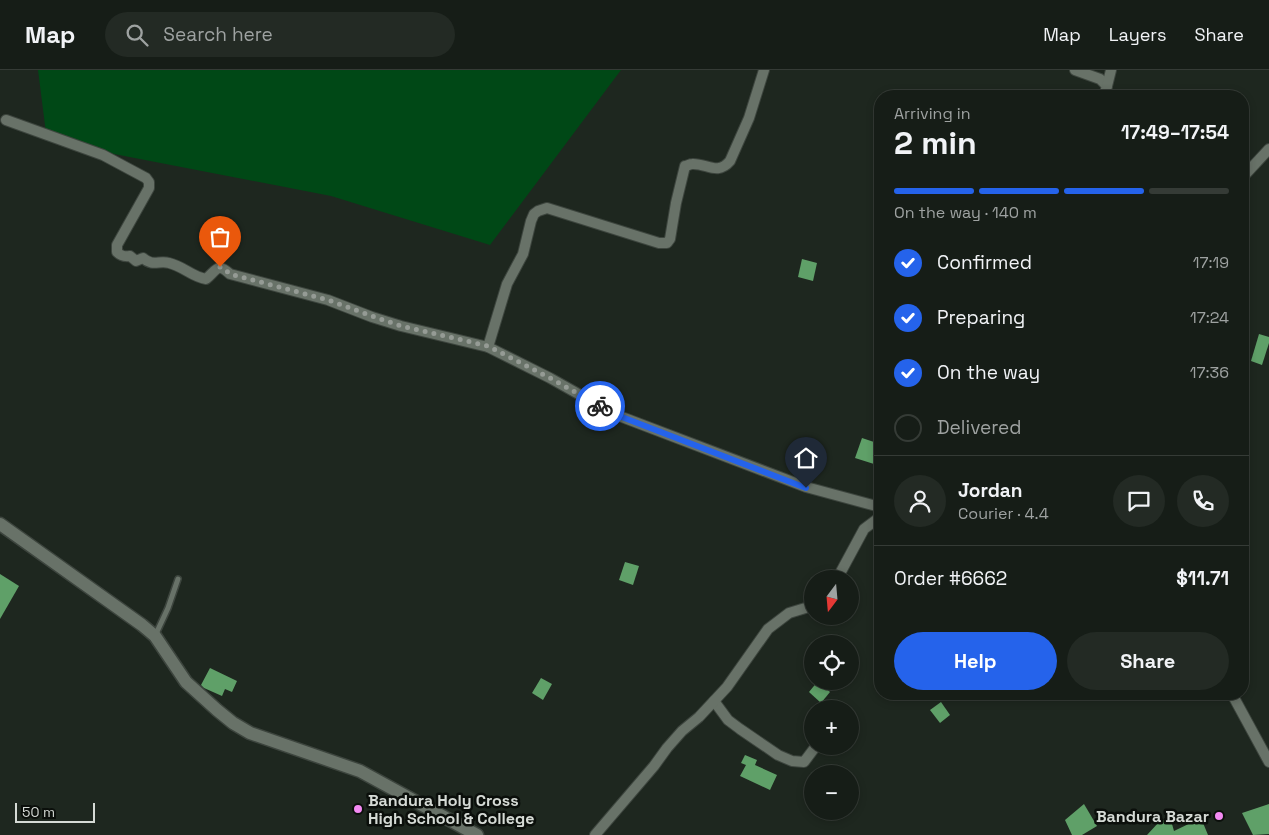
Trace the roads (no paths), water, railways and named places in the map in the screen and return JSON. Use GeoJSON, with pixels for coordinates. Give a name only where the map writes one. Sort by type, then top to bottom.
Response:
{"type":"FeatureCollection","features":[{"type":"Feature","properties":{"kind":"street"},"geometry":{"type":"LineString","coordinates":[[488,346],[507,284],[523,254],[534,214],[547,208],[659,243],[667,243],[670,239],[685,166],[692,164],[714,169],[725,167],[730,161],[748,118],[764,70]]}},
{"type":"Feature","properties":{"kind":"street"},"geometry":{"type":"LineString","coordinates":[[1074,70],[1100,79],[1106,90]]}},
{"type":"Feature","properties":{"kind":"street"},"geometry":{"type":"LineString","coordinates":[[1106,90],[1111,70]]}},
{"type":"Feature","properties":{"kind":"street"},"geometry":{"type":"LineString","coordinates":[[6,120],[103,155],[146,178],[149,182],[148,188],[117,245],[117,252],[121,256],[130,256],[136,261],[143,258],[156,264],[164,261],[168,262],[200,278],[206,279],[220,267],[230,274],[328,300],[401,326],[488,346],[614,414],[806,488],[874,505]]}},
{"type":"Feature","properties":{"kind":"street"},"geometry":{"type":"LineString","coordinates":[[1249,170],[1269,149]]}},
{"type":"Feature","properties":{"kind":"street"},"geometry":{"type":"LineString","coordinates":[[842,570],[864,530],[874,522]]}},
{"type":"Feature","properties":{"kind":"street"},"geometry":{"type":"LineString","coordinates":[[0,524],[155,636],[186,682],[233,723],[250,733],[360,771],[476,835]]}},
{"type":"Feature","properties":{"kind":"street"},"geometry":{"type":"LineString","coordinates":[[595,835],[682,731],[727,688],[768,629],[789,613],[804,608]]}},
{"type":"Feature","properties":{"kind":"street"},"geometry":{"type":"LineString","coordinates":[[1235,700],[1269,762]]}},
{"type":"Feature","properties":{"kind":"street"},"geometry":{"type":"LineString","coordinates":[[714,701],[728,720],[778,755],[792,761],[804,762],[809,755]]}},
{"type":"Feature","properties":{"kind":"lane"},"geometry":{"type":"LineString","coordinates":[[155,636],[178,580]]}},
{"type":"Feature","properties":{"kind":"place","name":"Bandura Holy Cross High School & College"},"geometry":{"type":"Point","coordinates":[358,809]}},
{"type":"Feature","properties":{"kind":"place","name":"Bandura Bazar"},"geometry":{"type":"Point","coordinates":[1219,816]}}]}
